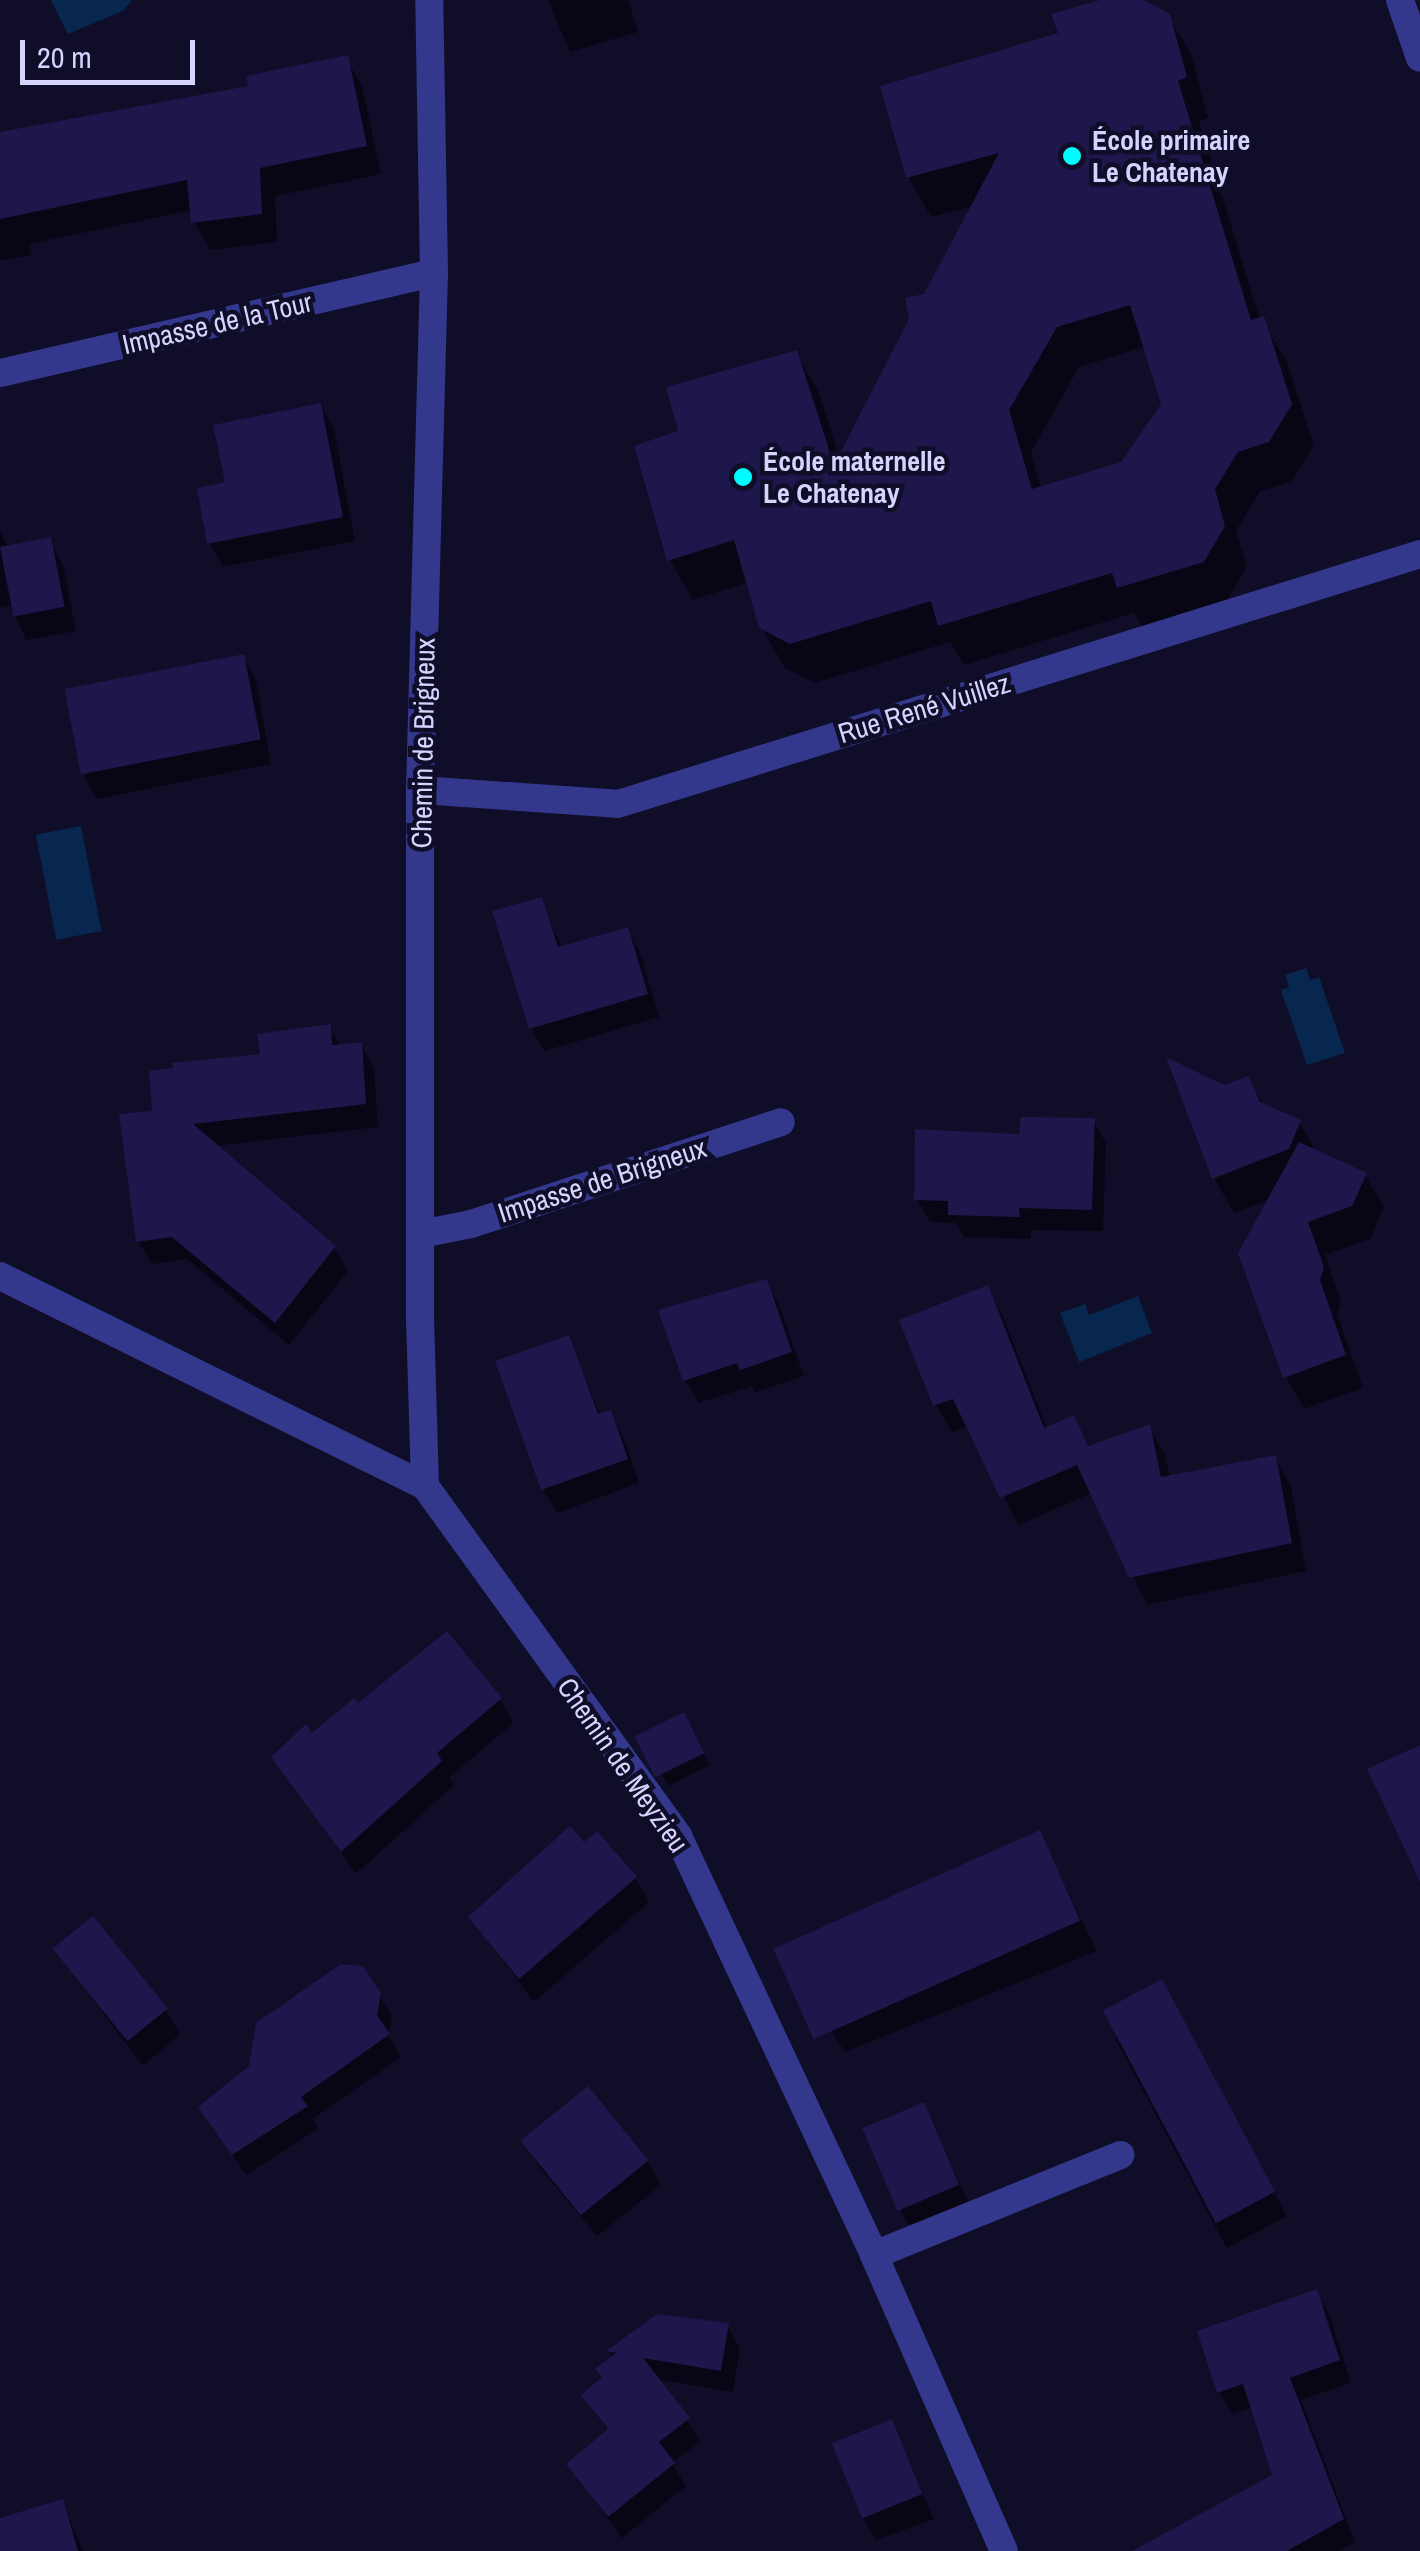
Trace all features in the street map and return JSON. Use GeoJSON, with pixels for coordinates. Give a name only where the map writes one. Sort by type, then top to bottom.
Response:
{"type":"FeatureCollection","features":[{"type":"Feature","properties":{"kind":"street","name":"Chemin de Brigneux"},"geometry":{"type":"LineString","coordinates":[[424,1486],[420,790],[434,273],[429,0]]}},
{"type":"Feature","properties":{"kind":"street"},"geometry":{"type":"LineString","coordinates":[[1400,0],[1420,58]]}},
{"type":"Feature","properties":{"kind":"street","name":"Impasse de la Tour"},"geometry":{"type":"LineString","coordinates":[[0,374],[434,273]]}},
{"type":"Feature","properties":{"kind":"street","name":"Rue René Vuillez"},"geometry":{"type":"LineString","coordinates":[[420,790],[618,804],[1420,554]]}},
{"type":"Feature","properties":{"kind":"street","name":"Impasse de Brigneux"},"geometry":{"type":"LineString","coordinates":[[422,1234],[471,1224],[782,1122]]}},
{"type":"Feature","properties":{"kind":"street","name":"Chemin de Meyzieu"},"geometry":{"type":"LineString","coordinates":[[0,1276],[424,1486],[678,1836],[874,2255],[1004,2551]]}},
{"type":"Feature","properties":{"kind":"street"},"geometry":{"type":"LineString","coordinates":[[874,2255],[1120,2155]]}},
{"type":"Feature","properties":{"kind":"water"},"geometry":{"type":"Polygon","coordinates":[[[51,0],[132,0],[123,11],[68,34],[51,0]]]}},
{"type":"Feature","properties":{"kind":"water"},"geometry":{"type":"Polygon","coordinates":[[[81,826],[101,931],[56,940],[36,835],[81,826]]]}},
{"type":"Feature","properties":{"kind":"water"},"geometry":{"type":"Polygon","coordinates":[[[1306,968],[1310,980],[1319,977],[1345,1053],[1307,1065],[1281,990],[1289,987],[1285,975],[1306,968]]]}},
{"type":"Feature","properties":{"kind":"water"},"geometry":{"type":"Polygon","coordinates":[[[1138,1296],[1152,1333],[1079,1362],[1060,1313],[1085,1304],[1089,1315],[1138,1296]]]}},
{"type":"Feature","properties":{"kind":"building"},"geometry":{"type":"Polygon","coordinates":[[[1100,0],[1144,0],[1170,14],[1187,77],[1178,81],[1251,320],[1264,316],[1292,404],[1269,442],[1238,452],[1215,489],[1225,526],[1204,562],[1117,588],[1112,573],[938,626],[931,601],[790,644],[759,628],[734,540],[667,561],[634,446],[678,431],[666,387],[797,350],[834,465],[909,319],[905,298],[924,294],[999,153],[906,178],[880,86],[1058,33],[1051,14],[1100,0]],[[1130,305],[1057,327],[1009,410],[1032,489],[1121,462],[1161,404],[1130,305]]]}},
{"type":"Feature","properties":{"kind":"building"},"geometry":{"type":"Polygon","coordinates":[[[348,55],[367,146],[260,168],[262,214],[191,223],[187,180],[0,219],[0,132],[248,86],[246,76],[348,55]]]}},
{"type":"Feature","properties":{"kind":"building"},"geometry":{"type":"Polygon","coordinates":[[[321,403],[343,517],[207,544],[197,488],[225,482],[213,425],[321,403]]]}},
{"type":"Feature","properties":{"kind":"building"},"geometry":{"type":"Polygon","coordinates":[[[51,537],[65,607],[14,617],[0,547],[51,537]]]}},
{"type":"Feature","properties":{"kind":"building"},"geometry":{"type":"Polygon","coordinates":[[[244,654],[261,739],[81,774],[64,689],[244,654]]]}},
{"type":"Feature","properties":{"kind":"building"},"geometry":{"type":"Polygon","coordinates":[[[542,897],[558,947],[628,927],[648,994],[529,1029],[492,911],[542,897]]]}},
{"type":"Feature","properties":{"kind":"building"},"geometry":{"type":"Polygon","coordinates":[[[331,1024],[332,1045],[362,1042],[366,1104],[193,1124],[336,1246],[275,1323],[172,1237],[136,1242],[119,1114],[152,1111],[149,1071],[173,1068],[172,1063],[260,1054],[257,1034],[331,1024]]]}},
{"type":"Feature","properties":{"kind":"building"},"geometry":{"type":"Polygon","coordinates":[[[1166,1057],[1224,1085],[1249,1076],[1260,1102],[1301,1120],[1289,1149],[1212,1179],[1166,1057]]]}},
{"type":"Feature","properties":{"kind":"building"},"geometry":{"type":"Polygon","coordinates":[[[1021,1117],[1095,1118],[1092,1210],[1019,1208],[1020,1217],[948,1215],[948,1201],[914,1200],[915,1129],[1019,1134],[1021,1117]]]}},
{"type":"Feature","properties":{"kind":"building"},"geometry":{"type":"Polygon","coordinates":[[[1299,1142],[1367,1173],[1352,1206],[1308,1222],[1324,1267],[1320,1280],[1346,1355],[1283,1378],[1238,1253],[1299,1142]]]}},
{"type":"Feature","properties":{"kind":"building"},"geometry":{"type":"Polygon","coordinates":[[[767,1279],[792,1352],[740,1370],[737,1363],[683,1381],[658,1310],[767,1279]]]}},
{"type":"Feature","properties":{"kind":"building"},"geometry":{"type":"Polygon","coordinates":[[[988,1285],[1044,1428],[1074,1415],[1088,1446],[1150,1424],[1161,1477],[1276,1455],[1292,1543],[1129,1578],[1077,1465],[1000,1498],[953,1399],[933,1406],[899,1320],[988,1285]]]}},
{"type":"Feature","properties":{"kind":"building"},"geometry":{"type":"Polygon","coordinates":[[[569,1335],[598,1414],[611,1410],[628,1459],[541,1490],[495,1361],[569,1335]]]}},
{"type":"Feature","properties":{"kind":"building"},"geometry":{"type":"Polygon","coordinates":[[[447,1631],[502,1698],[437,1753],[442,1761],[341,1852],[271,1757],[306,1724],[312,1733],[354,1698],[358,1703],[447,1631]]]}},
{"type":"Feature","properties":{"kind":"building"},"geometry":{"type":"Polygon","coordinates":[[[684,1712],[704,1753],[655,1777],[635,1736],[684,1712]]]}},
{"type":"Feature","properties":{"kind":"building"},"geometry":{"type":"Polygon","coordinates":[[[1420,1745],[1420,1882],[1367,1769],[1420,1745]]]}},
{"type":"Feature","properties":{"kind":"building"},"geometry":{"type":"Polygon","coordinates":[[[570,1826],[584,1842],[597,1831],[637,1877],[519,1979],[468,1917],[570,1826]]]}},
{"type":"Feature","properties":{"kind":"building"},"geometry":{"type":"Polygon","coordinates":[[[1040,1830],[1080,1920],[814,2039],[773,1949],[1040,1830]]]}},
{"type":"Feature","properties":{"kind":"building"},"geometry":{"type":"Polygon","coordinates":[[[93,1916],[168,2008],[127,2041],[53,1949],[93,1916]]]}},
{"type":"Feature","properties":{"kind":"building"},"geometry":{"type":"Polygon","coordinates":[[[341,1964],[363,1966],[381,1993],[377,2015],[390,2034],[301,2097],[308,2106],[232,2155],[198,2107],[249,2066],[256,2023],[341,1964]]]}},
{"type":"Feature","properties":{"kind":"building"},"geometry":{"type":"Polygon","coordinates":[[[1162,1979],[1275,2192],[1216,2223],[1103,2010],[1162,1979]]]}},
{"type":"Feature","properties":{"kind":"building"},"geometry":{"type":"Polygon","coordinates":[[[588,2086],[648,2161],[581,2215],[520,2141],[588,2086]]]}},
{"type":"Feature","properties":{"kind":"building"},"geometry":{"type":"Polygon","coordinates":[[[924,2102],[959,2185],[897,2211],[862,2128],[924,2102]]]}},
{"type":"Feature","properties":{"kind":"building"},"geometry":{"type":"Polygon","coordinates":[[[1317,2289],[1340,2360],[1290,2378],[1344,2519],[1287,2551],[1132,2551],[1272,2475],[1243,2384],[1217,2393],[1197,2331],[1317,2289]]]}},
{"type":"Feature","properties":{"kind":"building"},"geometry":{"type":"Polygon","coordinates":[[[657,2314],[729,2323],[721,2371],[643,2358],[690,2418],[659,2442],[675,2463],[608,2517],[566,2464],[608,2429],[581,2395],[602,2377],[595,2369],[616,2353],[606,2351],[657,2314]]]}},
{"type":"Feature","properties":{"kind":"building"},"geometry":{"type":"Polygon","coordinates":[[[892,2419],[922,2494],[862,2518],[832,2443],[892,2419]]]}},
{"type":"Feature","properties":{"kind":"building"},"geometry":{"type":"Polygon","coordinates":[[[63,2499],[78,2551],[0,2551],[0,2518],[63,2499]]]}},
{"type":"Feature","properties":{"kind":"place","name":"École primaire Le Chatenay"},"geometry":{"type":"Point","coordinates":[1072,156]}},
{"type":"Feature","properties":{"kind":"place","name":"École maternelle Le Chatenay"},"geometry":{"type":"Point","coordinates":[743,477]}}]}
